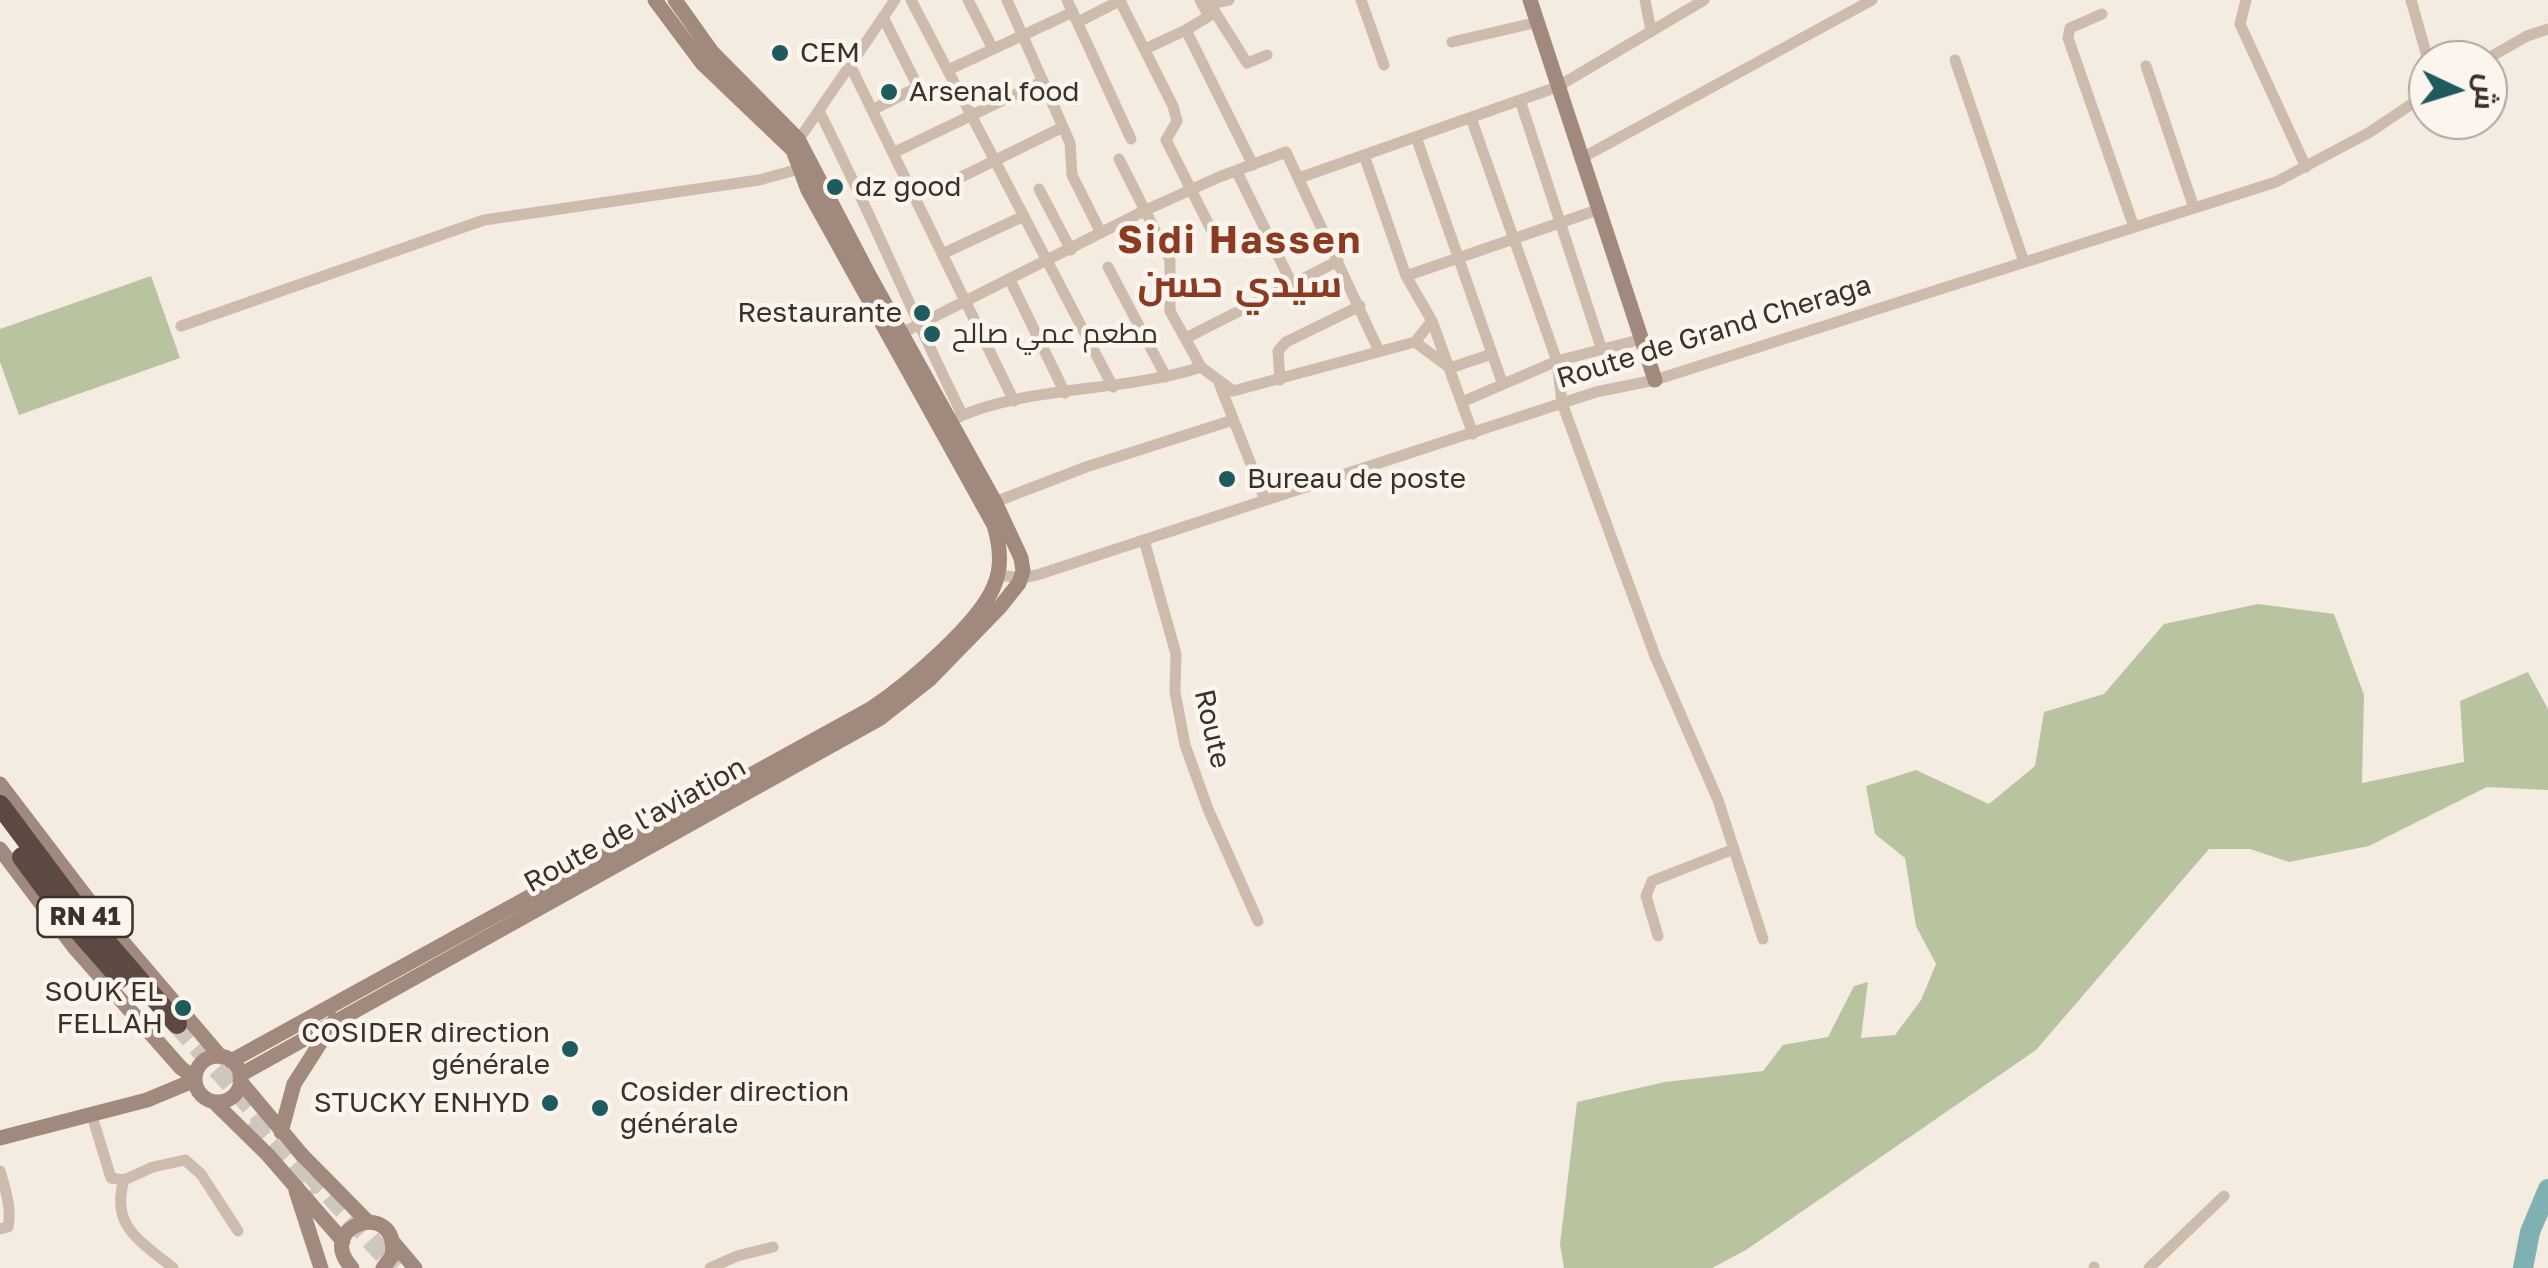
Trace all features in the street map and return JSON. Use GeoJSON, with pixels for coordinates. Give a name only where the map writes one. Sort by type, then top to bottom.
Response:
{"type":"FeatureCollection","features":[{"type":"Feature","properties":{"kind":"highway","name":"RN 41"},"geometry":{"type":"LineString","coordinates":[[0,805],[173,1028],[68,919],[0,828]]}},
{"type":"Feature","properties":{"kind":"street"},"geometry":{"type":"LineString","coordinates":[[655,0],[702,62],[795,145],[799,169],[895,336],[956,418]]}},
{"type":"Feature","properties":{"kind":"street"},"geometry":{"type":"LineString","coordinates":[[233,1068],[872,708],[920,671],[981,609],[998,574],[1000,558],[994,524],[795,145],[712,52],[675,0]]}},
{"type":"Feature","properties":{"kind":"street"},"geometry":{"type":"LineString","coordinates":[[795,145],[895,0]]}},
{"type":"Feature","properties":{"kind":"street"},"geometry":{"type":"LineString","coordinates":[[912,0],[1113,386]]}},
{"type":"Feature","properties":{"kind":"street"},"geometry":{"type":"LineString","coordinates":[[968,0],[993,49]]}},
{"type":"Feature","properties":{"kind":"street"},"geometry":{"type":"LineString","coordinates":[[1007,0],[1070,143],[1072,175],[1100,233]]}},
{"type":"Feature","properties":{"kind":"street"},"geometry":{"type":"LineString","coordinates":[[948,70],[1072,11],[1120,0],[1177,121],[1166,140],[1212,230]]}},
{"type":"Feature","properties":{"kind":"street"},"geometry":{"type":"LineString","coordinates":[[1145,49],[1209,16],[1200,0]]}},
{"type":"Feature","properties":{"kind":"street"},"geometry":{"type":"LineString","coordinates":[[1229,0],[1210,4],[1247,63],[1266,55]]}},
{"type":"Feature","properties":{"kind":"street"},"geometry":{"type":"LineString","coordinates":[[1361,0],[1384,65]]}},
{"type":"Feature","properties":{"kind":"street"},"geometry":{"type":"LineString","coordinates":[[1530,0],[1655,380]]}},
{"type":"Feature","properties":{"kind":"street"},"geometry":{"type":"LineString","coordinates":[[1645,0],[1652,31]]}},
{"type":"Feature","properties":{"kind":"street"},"geometry":{"type":"LineString","coordinates":[[1299,178],[1557,87],[1704,0]]}},
{"type":"Feature","properties":{"kind":"street"},"geometry":{"type":"LineString","coordinates":[[1580,159],[1872,0]]}},
{"type":"Feature","properties":{"kind":"street"},"geometry":{"type":"LineString","coordinates":[[2246,0],[2240,24],[2306,167]]}},
{"type":"Feature","properties":{"kind":"street"},"geometry":{"type":"LineString","coordinates":[[2411,0],[2422,40]]}},
{"type":"Feature","properties":{"kind":"street"},"geometry":{"type":"LineString","coordinates":[[1072,11],[1131,139]]}},
{"type":"Feature","properties":{"kind":"street"},"geometry":{"type":"LineString","coordinates":[[2102,14],[2070,28],[2068,38],[2134,227]]}},
{"type":"Feature","properties":{"kind":"street"},"geometry":{"type":"LineString","coordinates":[[872,110],[918,87],[883,17]]}},
{"type":"Feature","properties":{"kind":"street"},"geometry":{"type":"LineString","coordinates":[[1452,42],[1538,22]]}},
{"type":"Feature","properties":{"kind":"street"},"geometry":{"type":"LineString","coordinates":[[2508,47],[2548,29]]}},
{"type":"Feature","properties":{"kind":"street"},"geometry":{"type":"LineString","coordinates":[[1186,30],[1252,166]]}},
{"type":"Feature","properties":{"kind":"street"},"geometry":{"type":"LineString","coordinates":[[1956,60],[2024,262]]}},
{"type":"Feature","properties":{"kind":"street"},"geometry":{"type":"LineString","coordinates":[[850,65],[1014,401]]}},
{"type":"Feature","properties":{"kind":"street"},"geometry":{"type":"LineString","coordinates":[[2146,66],[2194,208]]}},
{"type":"Feature","properties":{"kind":"street"},"geometry":{"type":"LineString","coordinates":[[893,153],[1044,81]]}},
{"type":"Feature","properties":{"kind":"street"},"geometry":{"type":"LineString","coordinates":[[1520,100],[1602,347]]}},
{"type":"Feature","properties":{"kind":"street","name":"Route de Grand Cheraga"},"geometry":{"type":"LineString","coordinates":[[998,574],[1022,578],[1596,392],[1655,380],[2276,182],[2370,132],[2408,106]]}},
{"type":"Feature","properties":{"kind":"street"},"geometry":{"type":"LineString","coordinates":[[819,111],[864,198],[956,418],[1022,558],[1022,578]]}},
{"type":"Feature","properties":{"kind":"street"},"geometry":{"type":"LineString","coordinates":[[1470,118],[1557,360],[1562,403],[1655,656],[1718,800],[1763,939]]}},
{"type":"Feature","properties":{"kind":"street"},"geometry":{"type":"LineString","coordinates":[[945,185],[1063,128]]}},
{"type":"Feature","properties":{"kind":"street"},"geometry":{"type":"LineString","coordinates":[[1416,137],[1502,382]]}},
{"type":"Feature","properties":{"kind":"street"},"geometry":{"type":"LineString","coordinates":[[895,336],[1146,210],[1219,176],[1286,152],[1379,350]]}},
{"type":"Feature","properties":{"kind":"street"},"geometry":{"type":"LineString","coordinates":[[1364,155],[1406,276],[1432,321],[1473,434]]}},
{"type":"Feature","properties":{"kind":"street"},"geometry":{"type":"LineString","coordinates":[[1120,159],[1170,260],[1170,311],[1201,366],[1233,391],[1415,342],[1432,321]]}},
{"type":"Feature","properties":{"kind":"street"},"geometry":{"type":"LineString","coordinates":[[181,326],[484,220],[760,180],[799,169]]}},
{"type":"Feature","properties":{"kind":"street"},"geometry":{"type":"LineString","coordinates":[[1237,172],[1292,284]]}},
{"type":"Feature","properties":{"kind":"street"},"geometry":{"type":"LineString","coordinates":[[1040,189],[1071,250]]}},
{"type":"Feature","properties":{"kind":"street"},"geometry":{"type":"LineString","coordinates":[[1406,276],[1598,210]]}},
{"type":"Feature","properties":{"kind":"street"},"geometry":{"type":"LineString","coordinates":[[942,254],[1024,216]]}},
{"type":"Feature","properties":{"kind":"street"},"geometry":{"type":"LineString","coordinates":[[1186,338],[1338,261]]}},
{"type":"Feature","properties":{"kind":"street"},"geometry":{"type":"LineString","coordinates":[[1108,267],[1166,377]]}},
{"type":"Feature","properties":{"kind":"street"},"geometry":{"type":"LineString","coordinates":[[1010,280],[1065,393]]}},
{"type":"Feature","properties":{"kind":"street"},"geometry":{"type":"LineString","coordinates":[[1280,380],[1278,351],[1286,342],[1360,306]]}},
{"type":"Feature","properties":{"kind":"street"},"geometry":{"type":"LineString","coordinates":[[1462,402],[1557,360],[1642,339]]}},
{"type":"Feature","properties":{"kind":"street"},"geometry":{"type":"LineString","coordinates":[[1415,342],[1450,368]]}},
{"type":"Feature","properties":{"kind":"street"},"geometry":{"type":"LineString","coordinates":[[1450,368],[1492,354]]}},
{"type":"Feature","properties":{"kind":"street"},"geometry":{"type":"LineString","coordinates":[[956,418],[1014,401],[1166,377],[1201,366]]}},
{"type":"Feature","properties":{"kind":"street"},"geometry":{"type":"LineString","coordinates":[[1218,380],[1265,500]]}},
{"type":"Feature","properties":{"kind":"street"},"geometry":{"type":"LineString","coordinates":[[996,502],[1086,467],[1233,420]]}},
{"type":"Feature","properties":{"kind":"street","name":"Route"},"geometry":{"type":"LineString","coordinates":[[1144,540],[1176,654],[1175,692],[1185,745],[1208,809],[1258,921]]}},
{"type":"Feature","properties":{"kind":"street","name":"Route de l'aviation"},"geometry":{"type":"LineString","coordinates":[[233,1068],[336,1019],[879,719],[930,679],[1000,607],[1022,578]]}},
{"type":"Feature","properties":{"kind":"street"},"geometry":{"type":"LineString","coordinates":[[0,784],[100,914],[233,1068],[281,1132],[367,1222],[386,1230],[414,1268]]}},
{"type":"Feature","properties":{"kind":"street"},"geometry":{"type":"LineString","coordinates":[[0,849],[94,971],[195,1079],[209,1100],[294,1183],[343,1258]]}},
{"type":"Feature","properties":{"kind":"street"},"geometry":{"type":"LineString","coordinates":[[1658,936],[1646,896],[1652,880],[1734,849]]}},
{"type":"Feature","properties":{"kind":"street"},"geometry":{"type":"LineString","coordinates":[[281,1132],[294,1084],[336,1019]]}},
{"type":"Feature","properties":{"kind":"street"},"geometry":{"type":"LineString","coordinates":[[0,1138],[147,1100],[195,1079],[202,1064],[210,1058],[233,1068]]}},
{"type":"Feature","properties":{"kind":"street"},"geometry":{"type":"LineString","coordinates":[[147,1100],[230,1099],[237,1091],[233,1068]]}},
{"type":"Feature","properties":{"kind":"street"},"geometry":{"type":"LineString","coordinates":[[92,1116],[111,1178],[124,1180],[152,1167],[186,1160],[200,1174],[238,1231]]}},
{"type":"Feature","properties":{"kind":"street"},"geometry":{"type":"LineString","coordinates":[[0,1171],[10,1219],[8,1227],[0,1229]]}},
{"type":"Feature","properties":{"kind":"street"},"geometry":{"type":"LineString","coordinates":[[124,1180],[118,1201],[126,1228],[173,1268]]}},
{"type":"Feature","properties":{"kind":"street"},"geometry":{"type":"LineString","coordinates":[[294,1183],[320,1268]]}},
{"type":"Feature","properties":{"kind":"street"},"geometry":{"type":"LineString","coordinates":[[2149,1268],[2224,1196]]}},
{"type":"Feature","properties":{"kind":"street"},"geometry":{"type":"LineString","coordinates":[[343,1258],[354,1225],[367,1222]]}},
{"type":"Feature","properties":{"kind":"street"},"geometry":{"type":"LineString","coordinates":[[383,1268],[392,1256],[393,1242]]}},
{"type":"Feature","properties":{"kind":"street"},"geometry":{"type":"LineString","coordinates":[[710,1268],[736,1256],[773,1247]]}},
{"type":"Feature","properties":{"kind":"green space"},"geometry":{"type":"Polygon","coordinates":[[[151,276],[180,358],[19,415],[0,362],[0,329],[151,276]]]}},
{"type":"Feature","properties":{"kind":"green space"},"geometry":{"type":"Polygon","coordinates":[[[2258,604],[2334,614],[2364,695],[2362,783],[2464,762],[2460,701],[2528,672],[2548,709],[2548,790],[2487,787],[2369,846],[2289,862],[2250,849],[2209,849],[2036,1050],[1746,1250],[1712,1268],[1564,1268],[1560,1244],[1577,1102],[1665,1082],[1763,1071],[1783,1045],[1828,1037],[1854,986],[1868,982],[1861,1038],[1895,1035],[1921,1000],[1936,964],[1916,926],[1905,858],[1875,834],[1866,786],[1916,770],[1989,804],[2035,766],[2044,712],[2104,694],[2164,624],[2258,604]]]}},
{"type":"Feature","properties":{"kind":"waterway"},"geometry":{"type":"LineString","coordinates":[[2523,1268],[2530,1232],[2548,1189]]}},
{"type":"Feature","properties":{"kind":"tunnel"},"geometry":{"type":"LineString","coordinates":[[177,1024],[271,1129]]}},
{"type":"Feature","properties":{"kind":"tunnel"},"geometry":{"type":"LineString","coordinates":[[250,1123],[314,1194]]}},
{"type":"Feature","properties":{"kind":"tunnel"},"geometry":{"type":"LineString","coordinates":[[310,1173],[396,1268]]}},
{"type":"Feature","properties":{"kind":"place","name":"CEM"},"geometry":{"type":"Point","coordinates":[780,53]}},
{"type":"Feature","properties":{"kind":"place","name":"Arsenal food"},"geometry":{"type":"Point","coordinates":[889,92]}},
{"type":"Feature","properties":{"kind":"place","name":"dz good"},"geometry":{"type":"Point","coordinates":[835,187]}},
{"type":"Feature","properties":{"kind":"place","name":"Restaurante"},"geometry":{"type":"Point","coordinates":[922,313]}},
{"type":"Feature","properties":{"kind":"place","name":"مطعم عمي صالح"},"geometry":{"type":"Point","coordinates":[932,334]}},
{"type":"Feature","properties":{"kind":"place","name":"Bureau de poste"},"geometry":{"type":"Point","coordinates":[1227,479]}},
{"type":"Feature","properties":{"kind":"place","name":"SOUK EL FELLAH"},"geometry":{"type":"Point","coordinates":[183,1008]}},
{"type":"Feature","properties":{"kind":"place","name":"COSIDER direction générale"},"geometry":{"type":"Point","coordinates":[570,1049]}},
{"type":"Feature","properties":{"kind":"place","name":"STUCKY ENHYD"},"geometry":{"type":"Point","coordinates":[550,1103]}},
{"type":"Feature","properties":{"kind":"place","name":"Cosider direction générale"},"geometry":{"type":"Point","coordinates":[600,1108]}},
{"type":"Feature","properties":{"kind":"district","name":"Sidi Hassen سيدي حسن"},"geometry":{"type":"Point","coordinates":[1240,263]}}]}
